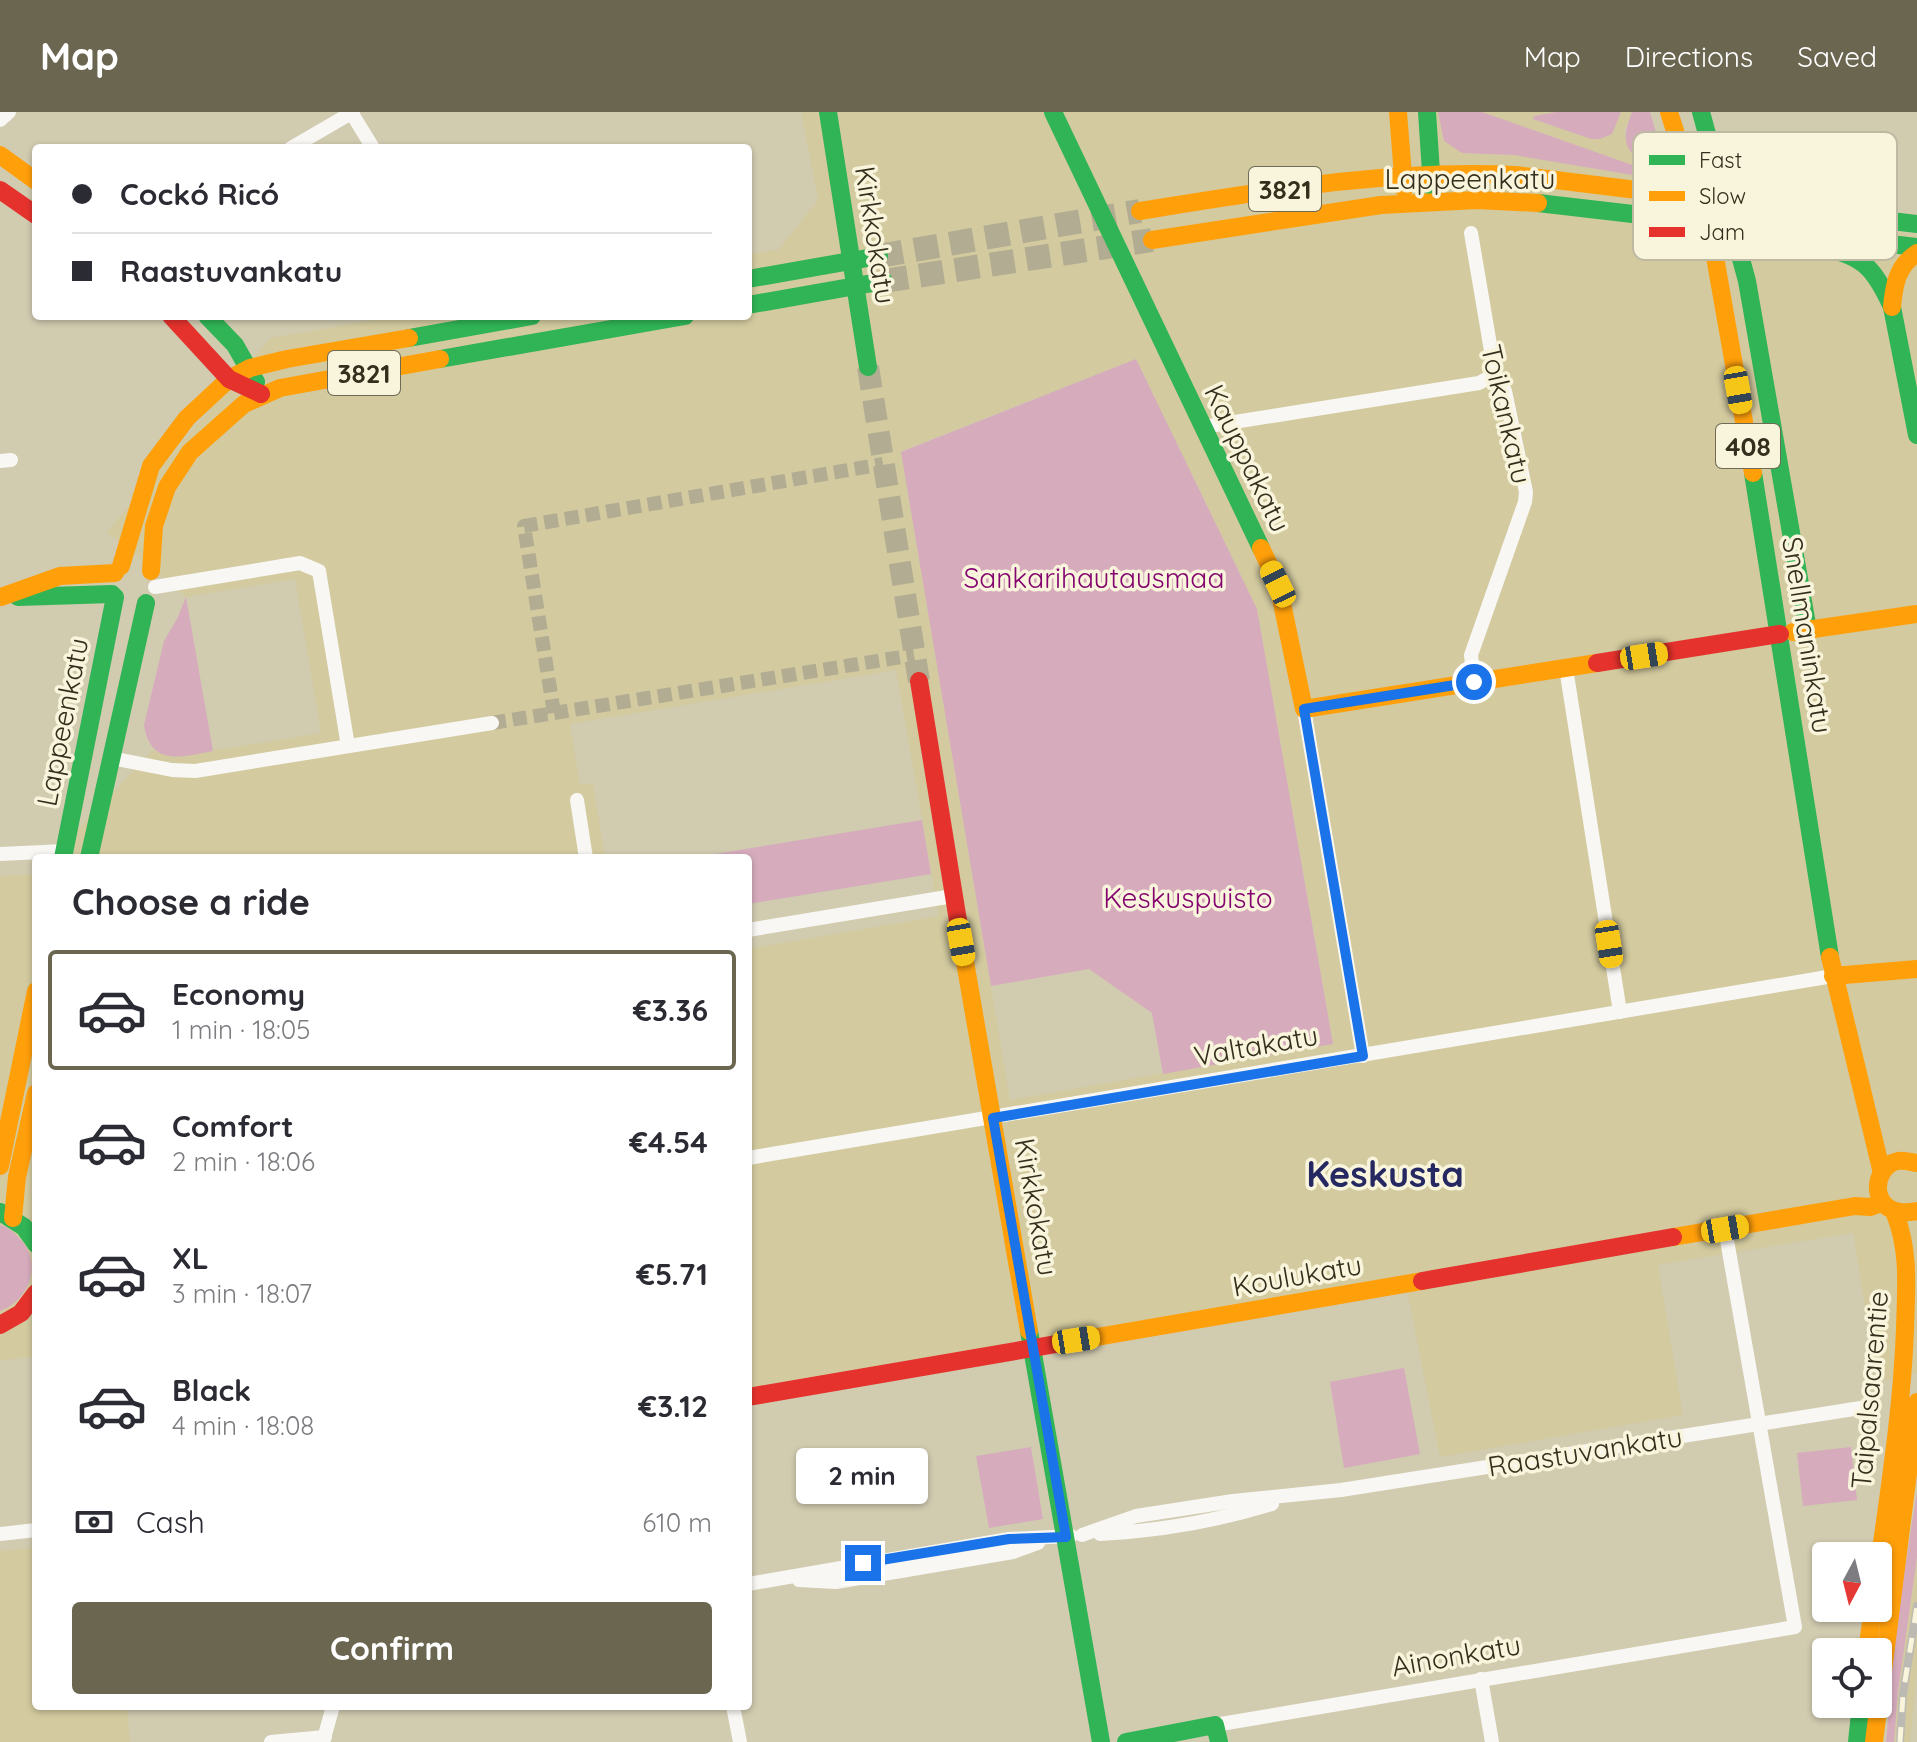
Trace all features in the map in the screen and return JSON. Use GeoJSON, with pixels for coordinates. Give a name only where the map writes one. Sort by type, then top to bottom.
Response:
{"type":"FeatureCollection","features":[{"type":"Feature","properties":{"kind":"main road","name":"Kirkkokatu"},"geometry":{"type":"LineString","coordinates":[[828,112],[868,367]]}},
{"type":"Feature","properties":{"kind":"main road","name":"Kauppakatu"},"geometry":{"type":"LineString","coordinates":[[1053,112],[1278,584],[1304,709]]}},
{"type":"Feature","properties":{"kind":"main road","name":"Kauppakatu"},"geometry":{"type":"LineString","coordinates":[[1065,112],[1067,139]]}},
{"type":"Feature","properties":{"kind":"main road"},"geometry":{"type":"LineString","coordinates":[[1398,112],[1405,202]]}},
{"type":"Feature","properties":{"kind":"main road"},"geometry":{"type":"LineString","coordinates":[[1427,112],[1433,201]]}},
{"type":"Feature","properties":{"kind":"main road","name":"Snellmaninkatu"},"geometry":{"type":"LineString","coordinates":[[1669,112],[1676,132]]}},
{"type":"Feature","properties":{"kind":"main road","name":"Snellmaninkatu"},"geometry":{"type":"LineString","coordinates":[[1701,112],[1706,132]]}},
{"type":"Feature","properties":{"kind":"main road"},"geometry":{"type":"LineString","coordinates":[[0,155],[32,178]]}},
{"type":"Feature","properties":{"kind":"main road","name":"Lappeenkatu"},"geometry":{"type":"LineString","coordinates":[[1140,211],[1355,178],[1431,172],[1515,175],[1633,190]]}},
{"type":"Feature","properties":{"kind":"main road"},"geometry":{"type":"LineString","coordinates":[[0,190],[32,212]]}},
{"type":"Feature","properties":{"kind":"main road","name":"Lappeenkatu"},"geometry":{"type":"LineString","coordinates":[[1152,240],[1405,202],[1516,201],[1633,213]]}},
{"type":"Feature","properties":{"kind":"main road","name":"Lappeenkatu"},"geometry":{"type":"LineString","coordinates":[[1897,222],[1917,224]]}},
{"type":"Feature","properties":{"kind":"main road","name":"3821"},"geometry":{"type":"LineString","coordinates":[[1897,247],[1917,250]]}},
{"type":"Feature","properties":{"kind":"main road"},"geometry":{"type":"LineString","coordinates":[[1892,307],[1896,276],[1901,265],[1917,250]]}},
{"type":"Feature","properties":{"kind":"main road"},"geometry":{"type":"LineString","coordinates":[[752,278],[879,256]]}},
{"type":"Feature","properties":{"kind":"main road","name":"Snellmaninkatu"},"geometry":{"type":"LineString","coordinates":[[1716,260],[1780,634],[1833,976],[1884,1192]]}},
{"type":"Feature","properties":{"kind":"main road","name":"Snellmaninkatu"},"geometry":{"type":"LineString","coordinates":[[1742,260],[1808,630]]}},
{"type":"Feature","properties":{"kind":"main road"},"geometry":{"type":"LineString","coordinates":[[1862,260],[1876,275],[1892,307],[1917,435]]}},
{"type":"Feature","properties":{"kind":"main road"},"geometry":{"type":"LineString","coordinates":[[752,304],[884,281]]}},
{"type":"Feature","properties":{"kind":"main road"},"geometry":{"type":"LineString","coordinates":[[175,320],[229,379],[261,394]]}},
{"type":"Feature","properties":{"kind":"main road"},"geometry":{"type":"LineString","coordinates":[[211,320],[235,345],[250,368],[261,394]]}},
{"type":"Feature","properties":{"kind":"main road","name":"3821"},"geometry":{"type":"LineString","coordinates":[[118,570],[151,466],[187,418],[229,379],[250,368],[316,353],[509,320]]}},
{"type":"Feature","properties":{"kind":"main road","name":"Lappeenkatu"},"geometry":{"type":"LineString","coordinates":[[90,854],[151,587],[150,552],[156,520],[167,483],[201,439],[261,394],[334,378],[662,320]]}},
{"type":"Feature","properties":{"kind":"main road"},"geometry":{"type":"LineString","coordinates":[[137,563],[151,587],[129,606],[114,595],[1,597],[60,576],[118,570],[137,563]]}},
{"type":"Feature","properties":{"kind":"main road"},"geometry":{"type":"LineString","coordinates":[[114,595],[112,581],[118,570]]}},
{"type":"Feature","properties":{"kind":"main road","name":"Lappeenkatu"},"geometry":{"type":"LineString","coordinates":[[63,854],[114,595]]}},
{"type":"Feature","properties":{"kind":"main road"},"geometry":{"type":"LineString","coordinates":[[1304,709],[1917,614]]}},
{"type":"Feature","properties":{"kind":"main road","name":"Kirkkokatu"},"geometry":{"type":"LineString","coordinates":[[919,681],[953,896],[1101,1742]]}},
{"type":"Feature","properties":{"kind":"main road","name":"Valtakatu"},"geometry":{"type":"LineString","coordinates":[[1833,976],[1917,969]]}},
{"type":"Feature","properties":{"kind":"main road"},"geometry":{"type":"LineString","coordinates":[[0,1166],[32,1010]]}},
{"type":"Feature","properties":{"kind":"main road"},"geometry":{"type":"LineString","coordinates":[[32,1111],[6,1215],[24,1227],[32,1238]]}},
{"type":"Feature","properties":{"kind":"main road"},"geometry":{"type":"LineString","coordinates":[[1917,1163],[1897,1160],[1884,1192],[1917,1211]]}},
{"type":"Feature","properties":{"kind":"main road","name":"Koulukatu"},"geometry":{"type":"LineString","coordinates":[[752,1396],[1855,1206],[1870,1207],[1884,1192]]}},
{"type":"Feature","properties":{"kind":"main road","name":"Taipalsaarentie"},"geometry":{"type":"LineString","coordinates":[[1882,1542],[1901,1404],[1905,1250],[1904,1237],[1884,1192]]}},
{"type":"Feature","properties":{"kind":"main road"},"geometry":{"type":"LineString","coordinates":[[0,1325],[32,1305]]}},
{"type":"Feature","properties":{"kind":"main road","name":"Taipalsaarentie"},"geometry":{"type":"LineString","coordinates":[[1874,1742],[1917,1402]]}},
{"type":"Feature","properties":{"kind":"main road"},"geometry":{"type":"LineString","coordinates":[[1857,1742],[1860,1718]]}},
{"type":"Feature","properties":{"kind":"main road","name":"Ainonkatu"},"geometry":{"type":"LineString","coordinates":[[1126,1742],[1217,1734]]}},
{"type":"Feature","properties":{"kind":"street"},"geometry":{"type":"LineString","coordinates":[[0,120],[9,112]]}},
{"type":"Feature","properties":{"kind":"street"},"geometry":{"type":"LineString","coordinates":[[298,144],[352,112],[371,144]]}},
{"type":"Feature","properties":{"kind":"street","name":"Toikankatu"},"geometry":{"type":"LineString","coordinates":[[1471,233],[1495,374],[1505,391],[1526,492],[1471,655],[1474,682]]}},
{"type":"Feature","properties":{"kind":"street"},"geometry":{"type":"LineString","coordinates":[[1203,427],[1479,383],[1495,374]]}},
{"type":"Feature","properties":{"kind":"street"},"geometry":{"type":"LineString","coordinates":[[151,587],[300,563],[319,571],[348,746]]}},
{"type":"Feature","properties":{"kind":"street"},"geometry":{"type":"LineString","coordinates":[[1566,668],[1620,1012]]}},
{"type":"Feature","properties":{"kind":"street","name":"Kauppakatu"},"geometry":{"type":"LineString","coordinates":[[1304,709],[1363,1056]]}},
{"type":"Feature","properties":{"kind":"street"},"geometry":{"type":"LineString","coordinates":[[111,758],[172,770],[195,771],[492,723]]}},
{"type":"Feature","properties":{"kind":"street"},"geometry":{"type":"LineString","coordinates":[[577,800],[585,854]]}},
{"type":"Feature","properties":{"kind":"street"},"geometry":{"type":"LineString","coordinates":[[0,854],[63,854]]}},
{"type":"Feature","properties":{"kind":"street"},"geometry":{"type":"LineString","coordinates":[[752,929],[953,896]]}},
{"type":"Feature","properties":{"kind":"street","name":"Valtakatu"},"geometry":{"type":"LineString","coordinates":[[752,1157],[1833,976]]}},
{"type":"Feature","properties":{"kind":"street"},"geometry":{"type":"LineString","coordinates":[[1725,1229],[1760,1423]]}},
{"type":"Feature","properties":{"kind":"street","name":"Raastuvankatu"},"geometry":{"type":"LineString","coordinates":[[752,1583],[1009,1539],[1066,1537],[1136,1516],[1233,1501],[1298,1496],[1873,1406]]}},
{"type":"Feature","properties":{"kind":"street","name":"Ainonkatu"},"geometry":{"type":"LineString","coordinates":[[1217,1734],[1481,1679],[1795,1627],[1760,1423]]}},
{"type":"Feature","properties":{"kind":"street"},"geometry":{"type":"LineString","coordinates":[[0,1534],[32,1530]]}},
{"type":"Feature","properties":{"kind":"street"},"geometry":{"type":"LineString","coordinates":[[1481,1679],[1492,1742]]}},
{"type":"Feature","properties":{"kind":"street"},"geometry":{"type":"LineString","coordinates":[[271,1742],[324,1739],[332,1710]]}},
{"type":"Feature","properties":{"kind":"street"},"geometry":{"type":"LineString","coordinates":[[734,1710],[740,1742]]}},
{"type":"Feature","properties":{"kind":"shaded area"},"geometry":{"type":"Polygon","coordinates":[[[801,112],[1438,112],[1462,153],[1514,155],[1633,174],[1633,260],[1897,260],[1897,232],[1917,234],[1917,1373],[1877,1382],[1853,1233],[1658,1265],[1683,1415],[1440,1457],[1406,1285],[752,1396],[752,948],[939,916],[896,670],[570,724],[580,785],[593,783],[604,854],[55,854],[153,750],[174,757],[321,733],[295,579],[186,597],[107,532],[270,338],[375,320],[752,320],[752,254],[779,249],[818,200],[801,112]],[[1136,359],[901,451],[1010,1100],[1333,1043],[1257,609],[1136,359]]]}},
{"type":"Feature","properties":{"kind":"shaded area"},"geometry":{"type":"Polygon","coordinates":[[[1482,112],[1556,112],[1534,116],[1533,119],[1591,139],[1600,139],[1612,134],[1621,112],[1632,112],[1623,133],[1633,142],[1633,166],[1482,112]]]}},
{"type":"Feature","properties":{"kind":"shaded area"},"geometry":{"type":"Polygon","coordinates":[[[32,874],[32,1357],[0,1360],[0,876],[32,874]]]}},
{"type":"Feature","properties":{"kind":"shaded area"},"geometry":{"type":"Polygon","coordinates":[[[32,1548],[32,1710],[127,1710],[130,1742],[0,1742],[0,1551],[32,1548]]]}},
{"type":"Feature","properties":{"kind":"shaded area"},"geometry":{"type":"Polygon","coordinates":[[[1917,1557],[1917,1670],[1910,1742],[1894,1742],[1898,1692],[1917,1557]]]}},
{"type":"Feature","properties":{"kind":"green space"},"geometry":{"type":"Polygon","coordinates":[[[1438,112],[1482,112],[1633,165],[1633,175],[1514,155],[1462,153],[1444,141],[1438,112]]]}},
{"type":"Feature","properties":{"kind":"green space"},"geometry":{"type":"Polygon","coordinates":[[[1556,112],[1621,112],[1612,134],[1591,139],[1533,119],[1534,116],[1556,112]]]}},
{"type":"Feature","properties":{"kind":"green space"},"geometry":{"type":"Polygon","coordinates":[[[1632,112],[1650,112],[1656,132],[1633,132],[1633,153],[1626,143],[1632,112]]]}},
{"type":"Feature","properties":{"kind":"green space"},"geometry":{"type":"Polygon","coordinates":[[[1136,359],[1257,609],[1333,1044],[1163,1074],[1152,1013],[1089,969],[991,986],[901,452],[1136,359]]]}},
{"type":"Feature","properties":{"kind":"green space"},"geometry":{"type":"Polygon","coordinates":[[[186,597],[213,751],[169,756],[153,748],[144,725],[164,641],[186,597]]]}},
{"type":"Feature","properties":{"kind":"green space"},"geometry":{"type":"Polygon","coordinates":[[[922,820],[931,874],[752,903],[752,854],[715,854],[922,820]]]}},
{"type":"Feature","properties":{"kind":"green space"},"geometry":{"type":"Polygon","coordinates":[[[0,1225],[20,1239],[31,1259],[32,1269],[26,1290],[0,1311],[0,1225]]]}},
{"type":"Feature","properties":{"kind":"green space"},"geometry":{"type":"Polygon","coordinates":[[[1404,1368],[1420,1454],[1344,1468],[1330,1382],[1404,1368]]]}},
{"type":"Feature","properties":{"kind":"green space"},"geometry":{"type":"Polygon","coordinates":[[[1031,1447],[1043,1519],[989,1528],[976,1456],[1031,1447]]]}},
{"type":"Feature","properties":{"kind":"green space"},"geometry":{"type":"Polygon","coordinates":[[[1851,1447],[1857,1500],[1803,1506],[1797,1453],[1851,1447]]]}},
{"type":"Feature","properties":{"kind":"green space"},"geometry":{"type":"Polygon","coordinates":[[[1917,1491],[1917,1557],[1894,1742],[1886,1742],[1888,1718],[1892,1718],[1897,1620],[1917,1491]]]}},
{"type":"Feature","properties":{"kind":"tunnel"},"geometry":{"type":"LineString","coordinates":[[879,256],[1140,211]]}},
{"type":"Feature","properties":{"kind":"tunnel"},"geometry":{"type":"LineString","coordinates":[[884,281],[1152,240]]}},
{"type":"Feature","properties":{"kind":"tunnel"},"geometry":{"type":"LineString","coordinates":[[868,367],[919,681]]}},
{"type":"Feature","properties":{"kind":"tunnel"},"geometry":{"type":"LineString","coordinates":[[554,713],[524,526],[883,464]]}},
{"type":"Feature","properties":{"kind":"tunnel"},"geometry":{"type":"LineString","coordinates":[[492,723],[914,655]]}},
{"type":"Feature","properties":{"kind":"railway"},"geometry":{"type":"LineString","coordinates":[[1900,1742],[1903,1694],[1917,1606]]}},
{"type":"Feature","properties":{"kind":"traffic: fast"},"geometry":{"type":"LineString","coordinates":[[828,112],[868,367]]}},
{"type":"Feature","properties":{"kind":"traffic: fast"},"geometry":{"type":"LineString","coordinates":[[1053,112],[1261,548]]}},
{"type":"Feature","properties":{"kind":"traffic: fast"},"geometry":{"type":"LineString","coordinates":[[1427,112],[1432,187]]}},
{"type":"Feature","properties":{"kind":"traffic: fast"},"geometry":{"type":"LineString","coordinates":[[1701,112],[1706,132]]}},
{"type":"Feature","properties":{"kind":"traffic: fast"},"geometry":{"type":"LineString","coordinates":[[1538,203],[1633,214]]}},
{"type":"Feature","properties":{"kind":"traffic: fast"},"geometry":{"type":"LineString","coordinates":[[1897,222],[1917,224]]}},
{"type":"Feature","properties":{"kind":"traffic: fast"},"geometry":{"type":"LineString","coordinates":[[1897,245],[1917,247]]}},
{"type":"Feature","properties":{"kind":"traffic: fast"},"geometry":{"type":"LineString","coordinates":[[752,278],[879,256]]}},
{"type":"Feature","properties":{"kind":"traffic: fast"},"geometry":{"type":"LineString","coordinates":[[1741,260],[1808,630]]}},
{"type":"Feature","properties":{"kind":"traffic: fast"},"geometry":{"type":"LineString","coordinates":[[1858,260],[1874,275],[1892,307],[1917,435]]}},
{"type":"Feature","properties":{"kind":"traffic: fast"},"geometry":{"type":"LineString","coordinates":[[752,304],[884,281]]}},
{"type":"Feature","properties":{"kind":"traffic: fast"},"geometry":{"type":"LineString","coordinates":[[211,320],[235,345],[256,382]]}},
{"type":"Feature","properties":{"kind":"traffic: fast"},"geometry":{"type":"LineString","coordinates":[[409,338],[510,320]]}},
{"type":"Feature","properties":{"kind":"traffic: fast"},"geometry":{"type":"LineString","coordinates":[[440,359],[662,320]]}},
{"type":"Feature","properties":{"kind":"traffic: fast"},"geometry":{"type":"LineString","coordinates":[[1753,473],[1830,957]]}},
{"type":"Feature","properties":{"kind":"traffic: fast"},"geometry":{"type":"LineString","coordinates":[[18,597],[112,594]]}},
{"type":"Feature","properties":{"kind":"traffic: fast"},"geometry":{"type":"LineString","coordinates":[[64,854],[115,597]]}},
{"type":"Feature","properties":{"kind":"traffic: fast"},"geometry":{"type":"LineString","coordinates":[[90,854],[146,603]]}},
{"type":"Feature","properties":{"kind":"traffic: fast"},"geometry":{"type":"LineString","coordinates":[[0,1212],[24,1227],[32,1238]]}},
{"type":"Feature","properties":{"kind":"traffic: fast"},"geometry":{"type":"LineString","coordinates":[[1029,1331],[1101,1742]]}},
{"type":"Feature","properties":{"kind":"traffic: fast"},"geometry":{"type":"LineString","coordinates":[[1857,1742],[1860,1718]]}},
{"type":"Feature","properties":{"kind":"traffic: fast"},"geometry":{"type":"LineString","coordinates":[[1126,1742],[1215,1725],[1219,1742]]}},
{"type":"Feature","properties":{"kind":"traffic: slow"},"geometry":{"type":"LineString","coordinates":[[1398,112],[1404,189]]}},
{"type":"Feature","properties":{"kind":"traffic: slow"},"geometry":{"type":"LineString","coordinates":[[1669,112],[1675,132]]}},
{"type":"Feature","properties":{"kind":"traffic: slow"},"geometry":{"type":"LineString","coordinates":[[0,155],[32,178]]}},
{"type":"Feature","properties":{"kind":"traffic: slow"},"geometry":{"type":"LineString","coordinates":[[1140,211],[1327,183],[1420,175],[1515,175],[1633,189]]}},
{"type":"Feature","properties":{"kind":"traffic: slow"},"geometry":{"type":"LineString","coordinates":[[1152,240],[1381,205],[1477,200],[1538,203]]}},
{"type":"Feature","properties":{"kind":"traffic: slow"},"geometry":{"type":"LineString","coordinates":[[1892,307],[1898,277],[1905,264],[1917,253]]}},
{"type":"Feature","properties":{"kind":"traffic: slow"},"geometry":{"type":"LineString","coordinates":[[1716,260],[1753,473]]}},
{"type":"Feature","properties":{"kind":"traffic: slow"},"geometry":{"type":"LineString","coordinates":[[121,566],[151,466],[187,418],[229,379],[250,368],[287,359],[409,338]]}},
{"type":"Feature","properties":{"kind":"traffic: slow"},"geometry":{"type":"LineString","coordinates":[[151,571],[154,526],[167,487],[190,452],[244,404],[280,388],[440,359]]}},
{"type":"Feature","properties":{"kind":"traffic: slow"},"geometry":{"type":"LineString","coordinates":[[1261,548],[1278,584],[1304,709],[1597,663]]}},
{"type":"Feature","properties":{"kind":"traffic: slow"},"geometry":{"type":"LineString","coordinates":[[1,597],[60,576],[115,573]]}},
{"type":"Feature","properties":{"kind":"traffic: slow"},"geometry":{"type":"LineString","coordinates":[[1793,632],[1917,614]]}},
{"type":"Feature","properties":{"kind":"traffic: slow"},"geometry":{"type":"LineString","coordinates":[[960,933],[1029,1331]]}},
{"type":"Feature","properties":{"kind":"traffic: slow"},"geometry":{"type":"LineString","coordinates":[[1830,957],[1881,1169]]}},
{"type":"Feature","properties":{"kind":"traffic: slow"},"geometry":{"type":"LineString","coordinates":[[1833,976],[1917,969]]}},
{"type":"Feature","properties":{"kind":"traffic: slow"},"geometry":{"type":"LineString","coordinates":[[0,1166],[32,1010]]}},
{"type":"Feature","properties":{"kind":"traffic: slow"},"geometry":{"type":"LineString","coordinates":[[13,1218],[17,1177],[32,1111]]}},
{"type":"Feature","properties":{"kind":"traffic: slow"},"geometry":{"type":"LineString","coordinates":[[1917,1163],[1900,1161],[1889,1165],[1882,1172],[1878,1192],[1889,1208],[1901,1212],[1917,1211]]}},
{"type":"Feature","properties":{"kind":"traffic: slow"},"geometry":{"type":"LineString","coordinates":[[1673,1237],[1881,1203]]}},
{"type":"Feature","properties":{"kind":"traffic: slow"},"geometry":{"type":"LineString","coordinates":[[1882,1542],[1898,1420],[1905,1329],[1905,1256],[1895,1214]]}},
{"type":"Feature","properties":{"kind":"traffic: slow"},"geometry":{"type":"LineString","coordinates":[[1068,1342],[1422,1281]]}},
{"type":"Feature","properties":{"kind":"traffic: slow"},"geometry":{"type":"LineString","coordinates":[[1874,1742],[1917,1402]]}},
{"type":"Feature","properties":{"kind":"traffic: slow"},"geometry":{"type":"LineString","coordinates":[[1869,1638],[1871,1622]]}},
{"type":"Feature","properties":{"kind":"traffic: jam"},"geometry":{"type":"LineString","coordinates":[[0,190],[32,212]]}},
{"type":"Feature","properties":{"kind":"traffic: jam"},"geometry":{"type":"LineString","coordinates":[[175,320],[229,379],[261,394]]}},
{"type":"Feature","properties":{"kind":"traffic: jam"},"geometry":{"type":"LineString","coordinates":[[1597,663],[1780,634]]}},
{"type":"Feature","properties":{"kind":"traffic: jam"},"geometry":{"type":"LineString","coordinates":[[919,681],[960,933]]}},
{"type":"Feature","properties":{"kind":"traffic: jam"},"geometry":{"type":"LineString","coordinates":[[1422,1281],[1673,1237]]}},
{"type":"Feature","properties":{"kind":"traffic: jam"},"geometry":{"type":"LineString","coordinates":[[0,1325],[21,1313],[32,1298]]}},
{"type":"Feature","properties":{"kind":"traffic: jam"},"geometry":{"type":"LineString","coordinates":[[752,1396],[1068,1342]]}},
{"type":"Feature","properties":{"kind":"district","name":"Keskusta"},"geometry":{"type":"Point","coordinates":[1385,1173]}},
{"type":"Feature","properties":{"kind":"route"},"geometry":{"type":"LineString","coordinates":[[863,1563],[1009,1539],[1066,1537],[993,1118],[1363,1056],[1304,709],[1474,682]]}},
{"type":"Feature","properties":{"kind":"park label","name":"Sankarihautausmaa"},"geometry":{"type":"Point","coordinates":[1094,577]}},
{"type":"Feature","properties":{"kind":"park label","name":"Keskuspuisto"},"geometry":{"type":"Point","coordinates":[1188,897]}}]}
